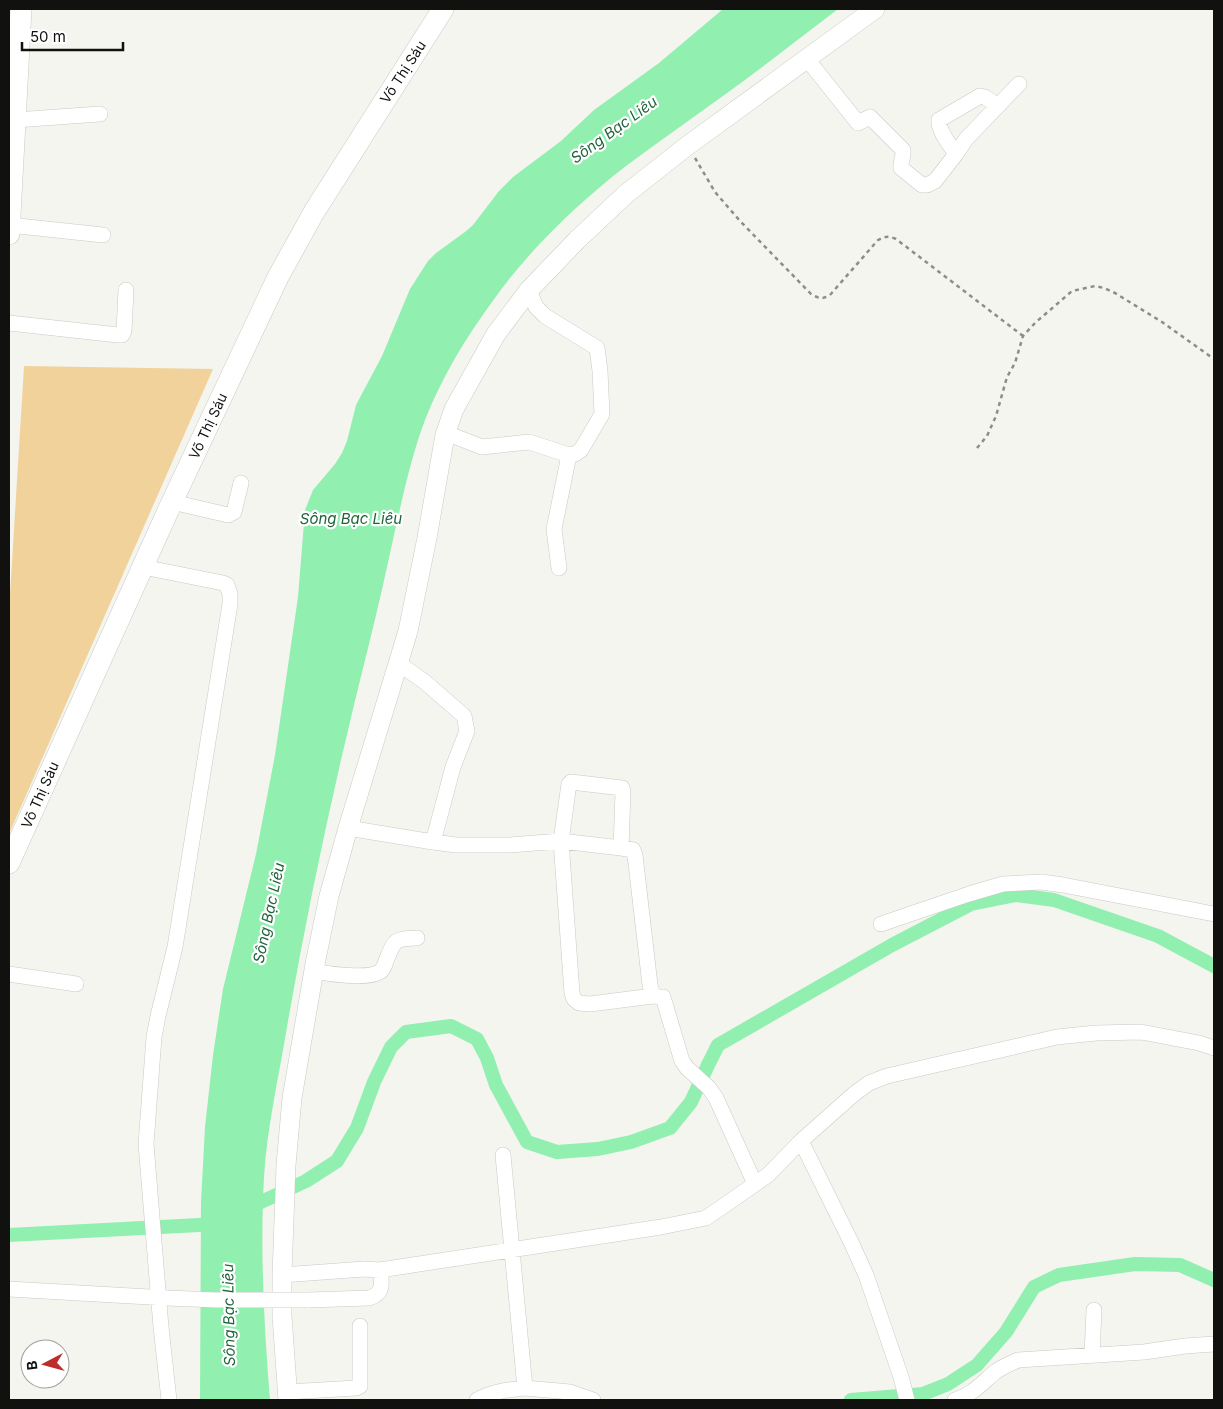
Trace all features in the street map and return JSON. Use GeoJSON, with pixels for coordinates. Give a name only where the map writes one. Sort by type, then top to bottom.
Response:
{"type":"FeatureCollection","features":[{"type":"Feature","properties":{"kind":"main road"},"geometry":{"type":"LineString","coordinates":[[9,234],[21,9]]}},
{"type":"Feature","properties":{"kind":"main road","name":"Võ Thị Sáu"},"geometry":{"type":"LineString","coordinates":[[9,863],[142,567],[278,277],[314,212],[443,9]]}},
{"type":"Feature","properties":{"kind":"street"},"geometry":{"type":"LineString","coordinates":[[360,1326],[360,1386],[288,1396],[282,1316],[282,1275],[284,1207],[292,1098],[329,896],[408,631],[428,538],[446,433],[454,409],[496,334],[528,290],[577,240],[626,194],[687,146],[875,9]]}},
{"type":"Feature","properties":{"kind":"street"},"geometry":{"type":"LineString","coordinates":[[807,59],[858,123],[870,117],[903,150],[904,156],[901,168],[922,185],[935,181],[966,138],[1019,84]]}},
{"type":"Feature","properties":{"kind":"street"},"geometry":{"type":"LineString","coordinates":[[956,154],[941,130],[938,123],[939,120],[980,96],[985,97],[998,106]]}},
{"type":"Feature","properties":{"kind":"street"},"geometry":{"type":"LineString","coordinates":[[15,120],[100,114]]}},
{"type":"Feature","properties":{"kind":"street"},"geometry":{"type":"LineString","coordinates":[[9,225],[103,235]]}},
{"type":"Feature","properties":{"kind":"street"},"geometry":{"type":"LineString","coordinates":[[9,323],[122,335],[124,331],[126,290]]}},
{"type":"Feature","properties":{"kind":"street"},"geometry":{"type":"LineString","coordinates":[[446,433],[482,447],[529,442],[569,455],[581,450],[602,414],[598,351],[596,346],[545,316],[536,307],[528,290]]}},
{"type":"Feature","properties":{"kind":"street"},"geometry":{"type":"LineString","coordinates":[[559,568],[554,529],[569,455]]}},
{"type":"Feature","properties":{"kind":"street"},"geometry":{"type":"LineString","coordinates":[[172,502],[228,515],[232,514],[241,483]]}},
{"type":"Feature","properties":{"kind":"street"},"geometry":{"type":"LineString","coordinates":[[142,567],[223,583],[227,585],[230,594],[230,604],[175,947],[154,1037],[146,1153],[163,1298],[168,1400]]}},
{"type":"Feature","properties":{"kind":"street"},"geometry":{"type":"LineString","coordinates":[[398,663],[426,682],[464,716],[466,724],[467,730],[453,767],[433,842]]}},
{"type":"Feature","properties":{"kind":"street"},"geometry":{"type":"LineString","coordinates":[[620,848],[622,788],[571,782],[568,784],[561,841],[574,999],[583,1004],[590,1004],[653,996],[663,997],[682,1061],[710,1088],[756,1184]]}},
{"type":"Feature","properties":{"kind":"street"},"geometry":{"type":"LineString","coordinates":[[348,828],[456,845],[510,845],[561,841],[632,850],[635,855],[650,985],[653,996]]}},
{"type":"Feature","properties":{"kind":"street"},"geometry":{"type":"LineString","coordinates":[[881,924],[1003,884],[1041,882],[1214,914]]}},
{"type":"Feature","properties":{"kind":"street"},"geometry":{"type":"LineString","coordinates":[[314,972],[350,976],[377,973],[384,968],[396,941],[417,938]]}},
{"type":"Feature","properties":{"kind":"street"},"geometry":{"type":"LineString","coordinates":[[9,974],[76,984]]}},
{"type":"Feature","properties":{"kind":"street"},"geometry":{"type":"LineString","coordinates":[[282,1275],[364,1269],[380,1270],[669,1226],[706,1218],[768,1175],[801,1142],[854,1094],[869,1083],[887,1076],[940,1063],[1057,1037],[1129,1031],[1214,1048]]}},
{"type":"Feature","properties":{"kind":"street"},"geometry":{"type":"LineString","coordinates":[[801,1142],[866,1275],[905,1394]]}},
{"type":"Feature","properties":{"kind":"street"},"geometry":{"type":"LineString","coordinates":[[503,1154],[525,1388]]}},
{"type":"Feature","properties":{"kind":"street"},"geometry":{"type":"LineString","coordinates":[[9,1289],[216,1300],[368,1298],[374,1297],[380,1292],[382,1281],[380,1270]]}},
{"type":"Feature","properties":{"kind":"street"},"geometry":{"type":"LineString","coordinates":[[1092,1355],[1094,1310]]}},
{"type":"Feature","properties":{"kind":"street"},"geometry":{"type":"LineString","coordinates":[[955,1400],[980,1387],[1001,1368],[1018,1360],[1144,1352],[1214,1344]]}},
{"type":"Feature","properties":{"kind":"street"},"geometry":{"type":"LineString","coordinates":[[477,1400],[501,1390],[525,1388],[570,1392],[593,1400]]}},
{"type":"Feature","properties":{"kind":"path"},"geometry":{"type":"LineString","coordinates":[[687,146],[715,192],[740,221],[817,298],[824,298],[830,295],[878,240],[890,236],[1022,336]]}},
{"type":"Feature","properties":{"kind":"path"},"geometry":{"type":"LineString","coordinates":[[978,448],[987,436],[996,416],[1007,377],[1015,363],[1022,336],[1072,291],[1095,286],[1115,293],[1162,322],[1214,360]]}},
{"type":"Feature","properties":{"kind":"shaded area"},"geometry":{"type":"Polygon","coordinates":[[[24,366],[213,369],[9,834],[9,611],[24,366]]]}},
{"type":"Feature","properties":{"kind":"water","name":"Sông Bạc Liêu"},"geometry":{"type":"Polygon","coordinates":[[[723,9],[838,9],[738,85],[626,166],[554,229],[506,283],[473,330],[447,374],[425,420],[408,477],[335,787],[314,883],[270,1120],[264,1177],[262,1233],[264,1316],[270,1400],[200,1400],[201,1202],[205,1127],[213,1055],[223,989],[256,854],[275,755],[298,597],[305,510],[313,490],[342,453],[356,405],[382,356],[410,289],[428,261],[473,225],[499,191],[513,177],[561,141],[594,110],[659,63],[723,9]]]}},
{"type":"Feature","properties":{"kind":"waterway"},"geometry":{"type":"LineString","coordinates":[[245,1205],[261,1202],[306,1181],[337,1161],[357,1128],[374,1082],[391,1047],[406,1032],[451,1026],[477,1039],[487,1058],[496,1085],[527,1142],[557,1152],[598,1149],[631,1142],[670,1128],[691,1102],[718,1045],[892,945],[971,904],[1016,895],[1054,900],[1158,936],[1214,966]]}},
{"type":"Feature","properties":{"kind":"waterway"},"geometry":{"type":"LineString","coordinates":[[9,1235],[218,1224]]}},
{"type":"Feature","properties":{"kind":"waterway"},"geometry":{"type":"LineString","coordinates":[[851,1400],[923,1394],[948,1384],[977,1365],[1006,1332],[1034,1287],[1059,1275],[1135,1264],[1180,1265],[1214,1280]]}}]}
